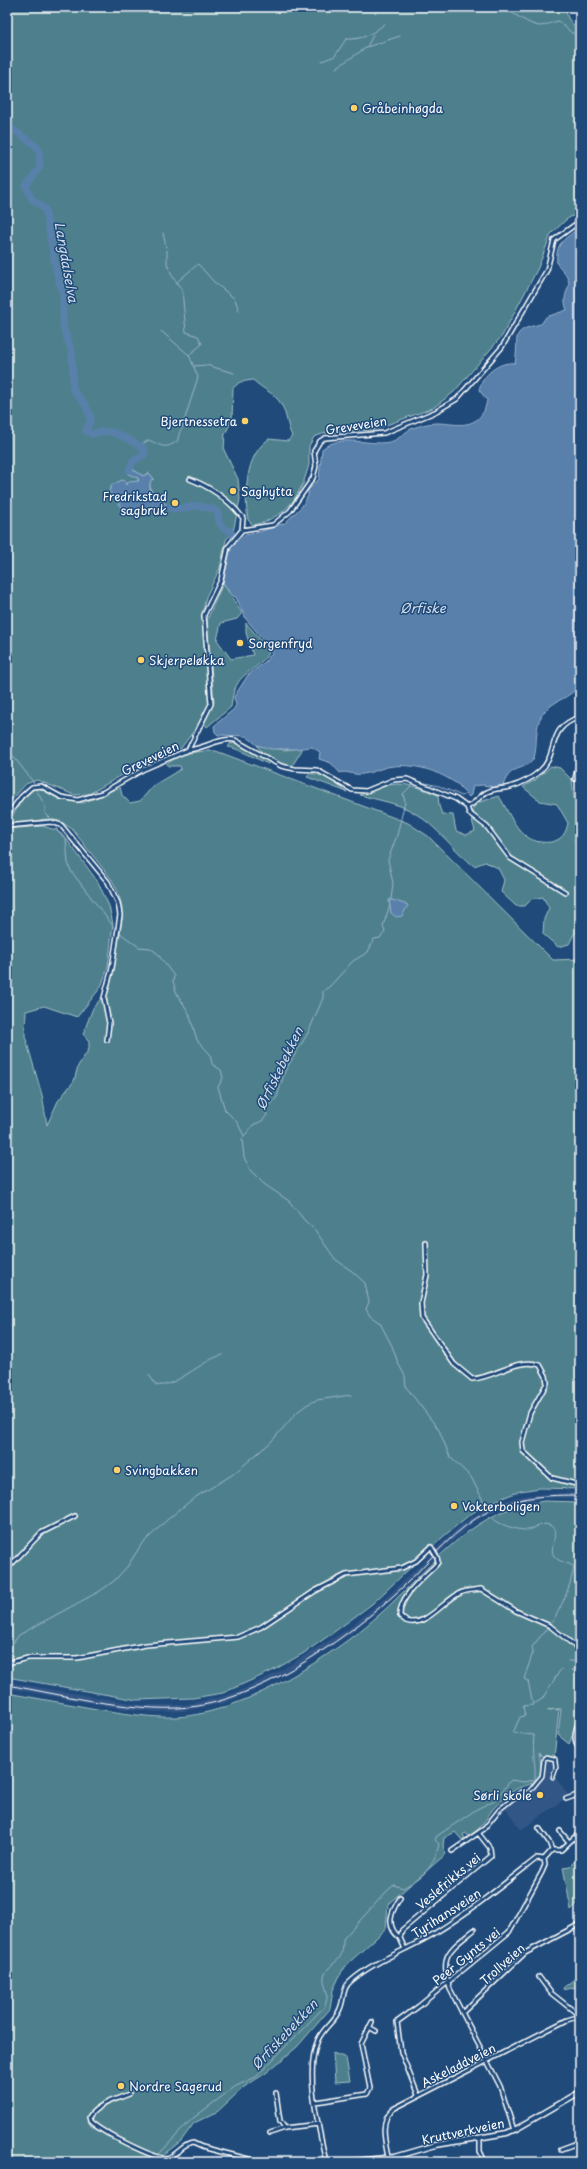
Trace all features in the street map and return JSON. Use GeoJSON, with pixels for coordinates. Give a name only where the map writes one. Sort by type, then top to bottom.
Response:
{"type":"FeatureCollection","features":[{"type":"Feature","properties":{"kind":"street","name":"Greveveien"},"geometry":{"type":"LineString","coordinates":[[7,816],[21,797],[32,787],[40,786],[62,797],[78,800],[102,793],[144,769],[188,750],[211,704],[204,615],[221,580],[228,547],[232,541],[242,530],[273,525],[290,512],[313,478],[316,466],[314,451],[320,441],[325,438],[384,433],[446,407],[457,399],[502,348],[547,270],[554,240],[580,221]]}},
{"type":"Feature","properties":{"kind":"street"},"geometry":{"type":"LineString","coordinates":[[190,479],[213,491],[237,511],[243,518],[242,530]]}},
{"type":"Feature","properties":{"kind":"street"},"geometry":{"type":"LineString","coordinates":[[467,807],[488,792],[512,786],[541,770],[548,761],[553,741],[558,732],[571,721],[580,717]]}},
{"type":"Feature","properties":{"kind":"street"},"geometry":{"type":"LineString","coordinates":[[188,750],[198,749],[227,739],[235,740],[281,766],[295,769],[317,770],[347,789],[358,791],[366,791],[400,778],[415,782],[456,799],[467,807],[469,813],[487,827],[510,858],[564,892]]}},
{"type":"Feature","properties":{"kind":"street"},"geometry":{"type":"LineString","coordinates":[[576,779],[580,757]]}},
{"type":"Feature","properties":{"kind":"street"},"geometry":{"type":"LineString","coordinates":[[7,826],[51,822],[61,825],[108,882],[118,902],[120,915],[112,968],[104,998],[110,1023],[107,1040]]}},
{"type":"Feature","properties":{"kind":"street"},"geometry":{"type":"LineString","coordinates":[[426,1243],[427,1275],[421,1303],[422,1318],[454,1364],[465,1375],[472,1379],[488,1377],[521,1364],[532,1362],[540,1365],[546,1376],[547,1383],[530,1413],[522,1442],[524,1452],[552,1478],[580,1485]]}},
{"type":"Feature","properties":{"kind":"street"},"geometry":{"type":"LineString","coordinates":[[7,1570],[41,1533],[75,1516]]}},
{"type":"Feature","properties":{"kind":"street"},"geometry":{"type":"LineString","coordinates":[[7,1663],[28,1658],[77,1658],[146,1645],[238,1637],[261,1627],[315,1591],[346,1574],[402,1568],[416,1561],[431,1547],[437,1557],[438,1562],[436,1566],[411,1591],[401,1605],[400,1616],[406,1622],[424,1619],[458,1594],[481,1589],[516,1610],[548,1625],[580,1650]]}},
{"type":"Feature","properties":{"kind":"street"},"geometry":{"type":"LineString","coordinates":[[580,1719],[575,1735],[576,1745],[580,1750]]}},
{"type":"Feature","properties":{"kind":"street"},"geometry":{"type":"LineString","coordinates":[[484,1829],[499,1810],[522,1792],[528,1793],[542,1776],[544,1759],[546,1757],[555,1759],[557,1764],[553,1777]]}},
{"type":"Feature","properties":{"kind":"street"},"geometry":{"type":"LineString","coordinates":[[566,1799],[580,1794]]}},
{"type":"Feature","properties":{"kind":"street"},"geometry":{"type":"LineString","coordinates":[[539,1828],[549,1842],[552,1850]]}},
{"type":"Feature","properties":{"kind":"street","name":"Veslefrikks vei"},"geometry":{"type":"LineString","coordinates":[[452,1851],[466,1840],[479,1834],[484,1829]]}},
{"type":"Feature","properties":{"kind":"street"},"geometry":{"type":"LineString","coordinates":[[560,1831],[568,1842]]}},
{"type":"Feature","properties":{"kind":"street","name":"Peer Gynts vei"},"geometry":{"type":"LineString","coordinates":[[418,2095],[401,2052],[397,2022],[511,1930],[545,1865],[544,1859],[552,1850],[561,1850],[579,1833]]}},
{"type":"Feature","properties":{"kind":"street","name":"Veslefrikks vei"},"geometry":{"type":"LineString","coordinates":[[400,1938],[401,1933],[406,1927],[491,1856],[490,1848],[479,1834]]}},
{"type":"Feature","properties":{"kind":"street","name":"Tyrihansveien"},"geometry":{"type":"LineString","coordinates":[[316,2102],[313,2064],[318,2040],[327,2025],[338,2014],[343,2002],[343,1992],[346,1986],[353,1979],[443,1928],[537,1858],[544,1859]]}},
{"type":"Feature","properties":{"kind":"street","name":"Veslefrikks vei"},"geometry":{"type":"LineString","coordinates":[[400,1898],[394,1907],[390,1924],[392,1929],[400,1938],[405,1949]]}},
{"type":"Feature","properties":{"kind":"street","name":"Trollveien"},"geometry":{"type":"LineString","coordinates":[[462,2013],[522,1955],[580,1924]]}},
{"type":"Feature","properties":{"kind":"street"},"geometry":{"type":"LineString","coordinates":[[474,1930],[451,1948],[445,1957],[448,1982],[501,2090],[514,2130]]}},
{"type":"Feature","properties":{"kind":"street"},"geometry":{"type":"LineString","coordinates":[[540,1977],[551,1993],[580,2016]]}},
{"type":"Feature","properties":{"kind":"street","name":"Askeladdveien"},"geometry":{"type":"LineString","coordinates":[[389,2160],[384,2127],[385,2117],[395,2107],[580,2016]]}},
{"type":"Feature","properties":{"kind":"street"},"geometry":{"type":"LineString","coordinates":[[326,2162],[316,2102],[367,2094],[370,2088],[361,2044],[372,2022]]}},
{"type":"Feature","properties":{"kind":"street"},"geometry":{"type":"LineString","coordinates":[[369,2027],[376,2031]]}},
{"type":"Feature","properties":{"kind":"street","name":"Kruttverkveien"},"geometry":{"type":"LineString","coordinates":[[346,2162],[389,2160],[436,2145],[480,2138],[514,2130],[580,2092]]}},
{"type":"Feature","properties":{"kind":"street"},"geometry":{"type":"LineString","coordinates":[[276,2093],[280,2121],[285,2128]]}},
{"type":"Feature","properties":{"kind":"street"},"geometry":{"type":"LineString","coordinates":[[129,2094],[110,2101],[94,2111],[89,2117],[90,2121],[123,2143],[163,2158],[171,2156],[189,2143],[260,2162]]}},
{"type":"Feature","properties":{"kind":"street"},"geometry":{"type":"LineString","coordinates":[[270,2133],[285,2128],[319,2124]]}},
{"type":"Feature","properties":{"kind":"street"},"geometry":{"type":"LineString","coordinates":[[480,2138],[480,2151],[485,2162]]}},
{"type":"Feature","properties":{"kind":"street"},"geometry":{"type":"LineString","coordinates":[[562,2149],[580,2142]]}},
{"type":"Feature","properties":{"kind":"shaded area"},"geometry":{"type":"Polygon","coordinates":[[[580,1492],[580,1498],[545,1498],[516,1503],[500,1508],[474,1522],[453,1540],[392,1600],[351,1633],[308,1662],[262,1687],[224,1703],[183,1711],[159,1712],[125,1709],[7,1688],[7,1682],[143,1705],[183,1705],[222,1697],[242,1690],[280,1671],[348,1629],[388,1596],[461,1525],[483,1510],[513,1498],[530,1495],[580,1492]]]}},
{"type":"Feature","properties":{"kind":"shaded area","name":"Sørli skole"},"geometry":{"type":"Polygon","coordinates":[[[544,1756],[556,1759],[558,1769],[556,1778],[569,1796],[521,1830],[506,1809],[513,1793],[521,1789],[527,1790],[540,1777],[544,1756]]]}},
{"type":"Feature","properties":{"kind":"green space"},"geometry":{"type":"Polygon","coordinates":[[[7,7],[443,7],[450,11],[458,7],[565,7],[568,18],[580,33],[580,212],[567,219],[551,234],[538,268],[502,336],[454,392],[433,408],[373,430],[325,433],[314,437],[309,446],[309,465],[303,484],[294,500],[283,512],[265,522],[253,525],[248,520],[246,499],[248,476],[255,455],[261,446],[269,439],[288,441],[292,436],[283,408],[272,394],[253,380],[240,382],[233,388],[232,420],[225,434],[224,450],[238,479],[240,499],[233,532],[226,540],[220,568],[206,597],[203,611],[209,705],[194,734],[193,732],[181,748],[136,767],[89,794],[74,795],[37,780],[26,784],[7,805],[7,7]],[[132,469],[139,481],[125,484],[120,505],[122,512],[126,514],[141,509],[166,504],[159,500],[151,491],[151,479],[154,479],[149,473],[143,476],[132,469]]]}},
{"type":"Feature","properties":{"kind":"green space"},"geometry":{"type":"Polygon","coordinates":[[[223,583],[242,613],[237,619],[221,623],[217,640],[231,659],[253,655],[246,633],[246,623],[264,644],[269,653],[263,661],[240,680],[233,695],[231,707],[207,727],[204,723],[214,702],[207,620],[223,583]]]}},
{"type":"Feature","properties":{"kind":"green space"},"geometry":{"type":"Polygon","coordinates":[[[231,743],[238,744],[270,762],[268,764],[241,751],[228,747],[231,743]]]}},
{"type":"Feature","properties":{"kind":"green space"},"geometry":{"type":"Polygon","coordinates":[[[257,745],[284,750],[301,748],[302,750],[292,766],[277,762],[267,756],[259,749],[257,745]]]}},
{"type":"Feature","properties":{"kind":"green space"},"geometry":{"type":"Polygon","coordinates":[[[216,751],[408,823],[428,836],[553,960],[580,959],[580,1489],[540,1488],[520,1491],[485,1505],[468,1516],[444,1536],[372,1604],[304,1653],[272,1671],[223,1693],[193,1698],[137,1700],[7,1677],[7,829],[42,826],[56,830],[65,837],[98,882],[109,906],[113,924],[108,967],[101,987],[77,1017],[44,1006],[26,1011],[25,1036],[42,1095],[47,1125],[58,1101],[74,1081],[78,1066],[89,1049],[89,1041],[83,1034],[93,1008],[110,988],[122,920],[122,907],[118,892],[112,880],[72,829],[60,821],[45,819],[7,827],[7,821],[15,812],[27,793],[38,788],[59,797],[83,803],[120,787],[122,795],[130,803],[140,801],[154,785],[181,769],[180,766],[168,766],[167,764],[186,754],[216,751]]]}},
{"type":"Feature","properties":{"kind":"green space"},"geometry":{"type":"Polygon","coordinates":[[[551,766],[560,768],[572,780],[574,798],[580,811],[580,834],[574,840],[580,848],[580,929],[574,934],[569,944],[558,947],[543,934],[544,919],[549,908],[543,897],[532,899],[525,906],[516,906],[501,892],[504,880],[498,868],[485,862],[474,866],[430,824],[413,812],[394,804],[360,795],[382,787],[399,784],[426,790],[438,795],[439,806],[442,814],[453,815],[456,831],[466,835],[475,831],[470,813],[477,803],[499,796],[513,821],[524,835],[540,842],[551,842],[558,840],[563,836],[568,823],[557,804],[540,801],[523,787],[535,780],[551,766]]]}},
{"type":"Feature","properties":{"kind":"green space"},"geometry":{"type":"Polygon","coordinates":[[[310,773],[325,776],[347,792],[307,777],[310,773]]]}},
{"type":"Feature","properties":{"kind":"green space"},"geometry":{"type":"Polygon","coordinates":[[[544,1501],[580,1502],[580,1668],[572,1670],[580,1675],[580,1717],[569,1744],[558,1735],[561,1709],[559,1709],[554,1758],[541,1756],[539,1752],[541,1768],[539,1777],[533,1783],[512,1792],[493,1809],[474,1833],[469,1836],[465,1833],[463,1835],[465,1838],[462,1840],[455,1832],[444,1838],[443,1846],[446,1854],[388,1904],[386,1929],[344,1967],[333,1990],[330,2009],[297,2047],[266,2073],[244,2087],[217,2112],[194,2123],[181,2141],[163,2155],[161,2162],[7,2162],[7,1693],[97,1709],[156,1717],[176,1717],[203,1713],[232,1705],[262,1692],[292,1676],[321,1659],[348,1640],[393,1602],[455,1542],[482,1522],[508,1509],[544,1501]]]}},
{"type":"Feature","properties":{"kind":"green space"},"geometry":{"type":"Polygon","coordinates":[[[580,1856],[580,1878],[576,1880],[580,1880],[580,1901],[571,1910],[563,1867],[570,1866],[580,1856]]]}},
{"type":"Feature","properties":{"kind":"green space"},"geometry":{"type":"Polygon","coordinates":[[[580,1970],[580,1979],[576,1987],[564,1990],[563,1988],[578,1976],[576,1972],[580,1970]]]}},
{"type":"Feature","properties":{"kind":"green space"},"geometry":{"type":"Polygon","coordinates":[[[333,2053],[346,2058],[350,2081],[335,2082],[333,2053]]]}},
{"type":"Feature","properties":{"kind":"water","name":"Ørfiske"},"geometry":{"type":"Polygon","coordinates":[[[580,227],[580,684],[572,693],[550,706],[542,715],[537,730],[534,758],[525,766],[513,771],[506,778],[503,785],[494,787],[483,785],[473,786],[469,797],[460,786],[444,776],[426,769],[397,766],[387,767],[369,773],[340,773],[331,763],[319,759],[320,752],[312,747],[271,749],[257,745],[246,736],[218,735],[215,732],[214,726],[234,709],[236,705],[234,697],[248,675],[266,661],[272,653],[267,644],[246,619],[236,597],[233,596],[223,583],[230,551],[236,540],[240,536],[259,532],[285,523],[302,506],[308,496],[308,490],[319,479],[322,449],[330,444],[348,441],[385,443],[393,441],[413,428],[423,425],[432,423],[467,424],[478,419],[484,411],[487,400],[479,390],[481,384],[487,374],[492,370],[503,364],[515,363],[517,341],[520,332],[524,329],[541,324],[546,317],[567,310],[565,297],[569,283],[568,278],[557,264],[557,257],[559,246],[562,242],[580,227]]]}},
{"type":"Feature","properties":{"kind":"water"},"geometry":{"type":"Polygon","coordinates":[[[132,469],[143,476],[149,473],[154,479],[151,480],[150,490],[168,507],[149,506],[126,514],[122,512],[120,505],[109,491],[112,485],[122,480],[125,481],[126,485],[129,482],[139,481],[138,478],[128,474],[127,471],[132,469]]]}},
{"type":"Feature","properties":{"kind":"water"},"geometry":{"type":"Polygon","coordinates":[[[389,900],[408,905],[402,916],[396,917],[391,913],[389,900]]]}},
{"type":"Feature","properties":{"kind":"waterway"},"geometry":{"type":"LineString","coordinates":[[503,7],[532,24],[542,26],[558,21],[572,33],[577,34],[580,39]]}},
{"type":"Feature","properties":{"kind":"waterway"},"geometry":{"type":"LineString","coordinates":[[322,61],[335,56],[346,39],[367,36],[384,24]]}},
{"type":"Feature","properties":{"kind":"waterway"},"geometry":{"type":"LineString","coordinates":[[367,47],[373,35]]}},
{"type":"Feature","properties":{"kind":"waterway"},"geometry":{"type":"LineString","coordinates":[[336,68],[367,47],[400,36]]}},
{"type":"Feature","properties":{"kind":"waterway","name":"Langdalselva"},"geometry":{"type":"LineString","coordinates":[[7,121],[7,125],[36,146],[39,151],[40,167],[26,186],[32,199],[45,209],[56,270],[63,295],[63,327],[72,352],[73,390],[85,404],[91,418],[86,431],[92,434],[99,432],[112,432],[142,447],[145,452],[144,455],[133,461],[129,470]]}},
{"type":"Feature","properties":{"kind":"waterway"},"geometry":{"type":"LineString","coordinates":[[161,331],[189,355],[202,344],[198,336],[186,332],[182,290],[173,277],[167,264],[167,251],[163,233]]}},
{"type":"Feature","properties":{"kind":"waterway"},"geometry":{"type":"LineString","coordinates":[[177,282],[198,264],[214,282],[235,299],[239,311]]}},
{"type":"Feature","properties":{"kind":"waterway"},"geometry":{"type":"LineString","coordinates":[[139,446],[149,440],[158,445],[165,446],[171,445],[178,441],[198,377],[189,355]]}},
{"type":"Feature","properties":{"kind":"waterway"},"geometry":{"type":"LineString","coordinates":[[194,366],[206,365],[234,373]]}},
{"type":"Feature","properties":{"kind":"waterway","name":"Langdalselva"},"geometry":{"type":"LineString","coordinates":[[168,507],[176,509],[197,506],[212,508],[218,513],[219,522],[223,528],[230,531],[236,540]]}},
{"type":"Feature","properties":{"kind":"waterway"},"geometry":{"type":"LineString","coordinates":[[7,748],[34,783]]}},
{"type":"Feature","properties":{"kind":"waterway","name":"Ørfiskebekken"},"geometry":{"type":"LineString","coordinates":[[391,900],[393,883],[388,860],[397,835],[405,802],[403,794],[416,781],[439,786],[462,796],[466,794]]}},
{"type":"Feature","properties":{"kind":"waterway"},"geometry":{"type":"LineString","coordinates":[[36,789],[45,806],[45,813],[53,821]]}},
{"type":"Feature","properties":{"kind":"waterway"},"geometry":{"type":"LineString","coordinates":[[55,825],[58,832],[66,839],[68,863],[71,871],[116,930]]}},
{"type":"Feature","properties":{"kind":"waterway","name":"Ørfiskebekken"},"geometry":{"type":"LineString","coordinates":[[390,905],[383,926],[385,932],[380,938],[374,939],[368,952],[353,961],[329,987],[323,991],[323,998],[308,1033],[285,1071],[277,1097],[266,1111],[267,1115],[262,1121],[253,1125],[242,1139],[244,1157],[250,1170],[264,1184],[289,1201],[305,1221],[315,1230],[335,1259],[365,1283],[369,1302],[366,1309],[370,1316],[380,1323],[392,1346],[398,1363],[405,1376],[406,1387],[439,1430],[450,1457],[471,1477],[487,1508]]}},
{"type":"Feature","properties":{"kind":"waterway"},"geometry":{"type":"LineString","coordinates":[[120,933],[139,947],[150,948],[157,953],[174,976],[173,981],[176,992],[189,1013],[197,1040],[210,1054],[212,1064],[221,1070],[223,1078],[218,1087],[225,1110],[237,1122],[244,1136]]}},
{"type":"Feature","properties":{"kind":"waterway"},"geometry":{"type":"LineString","coordinates":[[149,1375],[156,1385],[171,1383],[180,1379],[206,1362],[222,1355]]}},
{"type":"Feature","properties":{"kind":"waterway"},"geometry":{"type":"LineString","coordinates":[[13,1643],[19,1635],[100,1591],[114,1581],[127,1567],[141,1545],[168,1519],[194,1498],[232,1475],[270,1443],[297,1412],[308,1404],[317,1400],[351,1395]]}},
{"type":"Feature","properties":{"kind":"waterway","name":"Ørfiskebekken"},"geometry":{"type":"LineString","coordinates":[[492,1517],[498,1522],[519,1529],[528,1530],[543,1524],[553,1527],[555,1535],[553,1548],[554,1556],[558,1560],[573,1566],[574,1568],[565,1598],[550,1625]]}},
{"type":"Feature","properties":{"kind":"waterway","name":"Ørfiskebekken"},"geometry":{"type":"LineString","coordinates":[[159,2154],[192,2119],[236,2086],[256,2077],[325,2006],[327,1995],[324,1977],[331,1965],[340,1957],[342,1953],[343,1939],[394,1885],[403,1888],[427,1870],[437,1852],[439,1844],[435,1840],[437,1836],[477,1809],[495,1800],[511,1780],[523,1782],[535,1780],[533,1747],[534,1735],[513,1733],[520,1717],[525,1716],[523,1706],[533,1705],[528,1681],[524,1679],[533,1652],[532,1647],[548,1627]]}},
{"type":"Feature","properties":{"kind":"waterway"},"geometry":{"type":"LineString","coordinates":[[568,1661],[580,1661]]}},
{"type":"Feature","properties":{"kind":"waterway"},"geometry":{"type":"LineString","coordinates":[[534,1704],[542,1699],[561,1669]]}},
{"type":"Feature","properties":{"kind":"waterway","name":"Ørfiskebekken"},"geometry":{"type":"LineString","coordinates":[[153,2162],[156,2158]]}},
{"type":"Feature","properties":{"kind":"railway"},"geometry":{"type":"LineString","coordinates":[[7,1685],[103,1703],[152,1708],[198,1706],[225,1699],[253,1689],[281,1675],[335,1642],[384,1604],[405,1585],[454,1535],[465,1526],[489,1511],[511,1502],[533,1497],[580,1495]]}},
{"type":"Feature","properties":{"kind":"place","name":"Gråbeinhøgda"},"geometry":{"type":"Point","coordinates":[354,108]}},
{"type":"Feature","properties":{"kind":"place","name":"Bjertnessetra"},"geometry":{"type":"Point","coordinates":[245,421]}},
{"type":"Feature","properties":{"kind":"place","name":"Saghytta"},"geometry":{"type":"Point","coordinates":[233,491]}},
{"type":"Feature","properties":{"kind":"place","name":"Fredrikstad sagbruk"},"geometry":{"type":"Point","coordinates":[175,503]}},
{"type":"Feature","properties":{"kind":"place","name":"Sorgenfryd"},"geometry":{"type":"Point","coordinates":[240,643]}},
{"type":"Feature","properties":{"kind":"place","name":"Skjerpeløkka"},"geometry":{"type":"Point","coordinates":[141,660]}},
{"type":"Feature","properties":{"kind":"place","name":"Svingbakken"},"geometry":{"type":"Point","coordinates":[117,1470]}},
{"type":"Feature","properties":{"kind":"place","name":"Vokterboligen"},"geometry":{"type":"Point","coordinates":[454,1506]}},
{"type":"Feature","properties":{"kind":"place","name":"Sørli skole"},"geometry":{"type":"Point","coordinates":[540,1795]}},
{"type":"Feature","properties":{"kind":"place","name":"Nordre Sagerud"},"geometry":{"type":"Point","coordinates":[121,2086]}}]}
